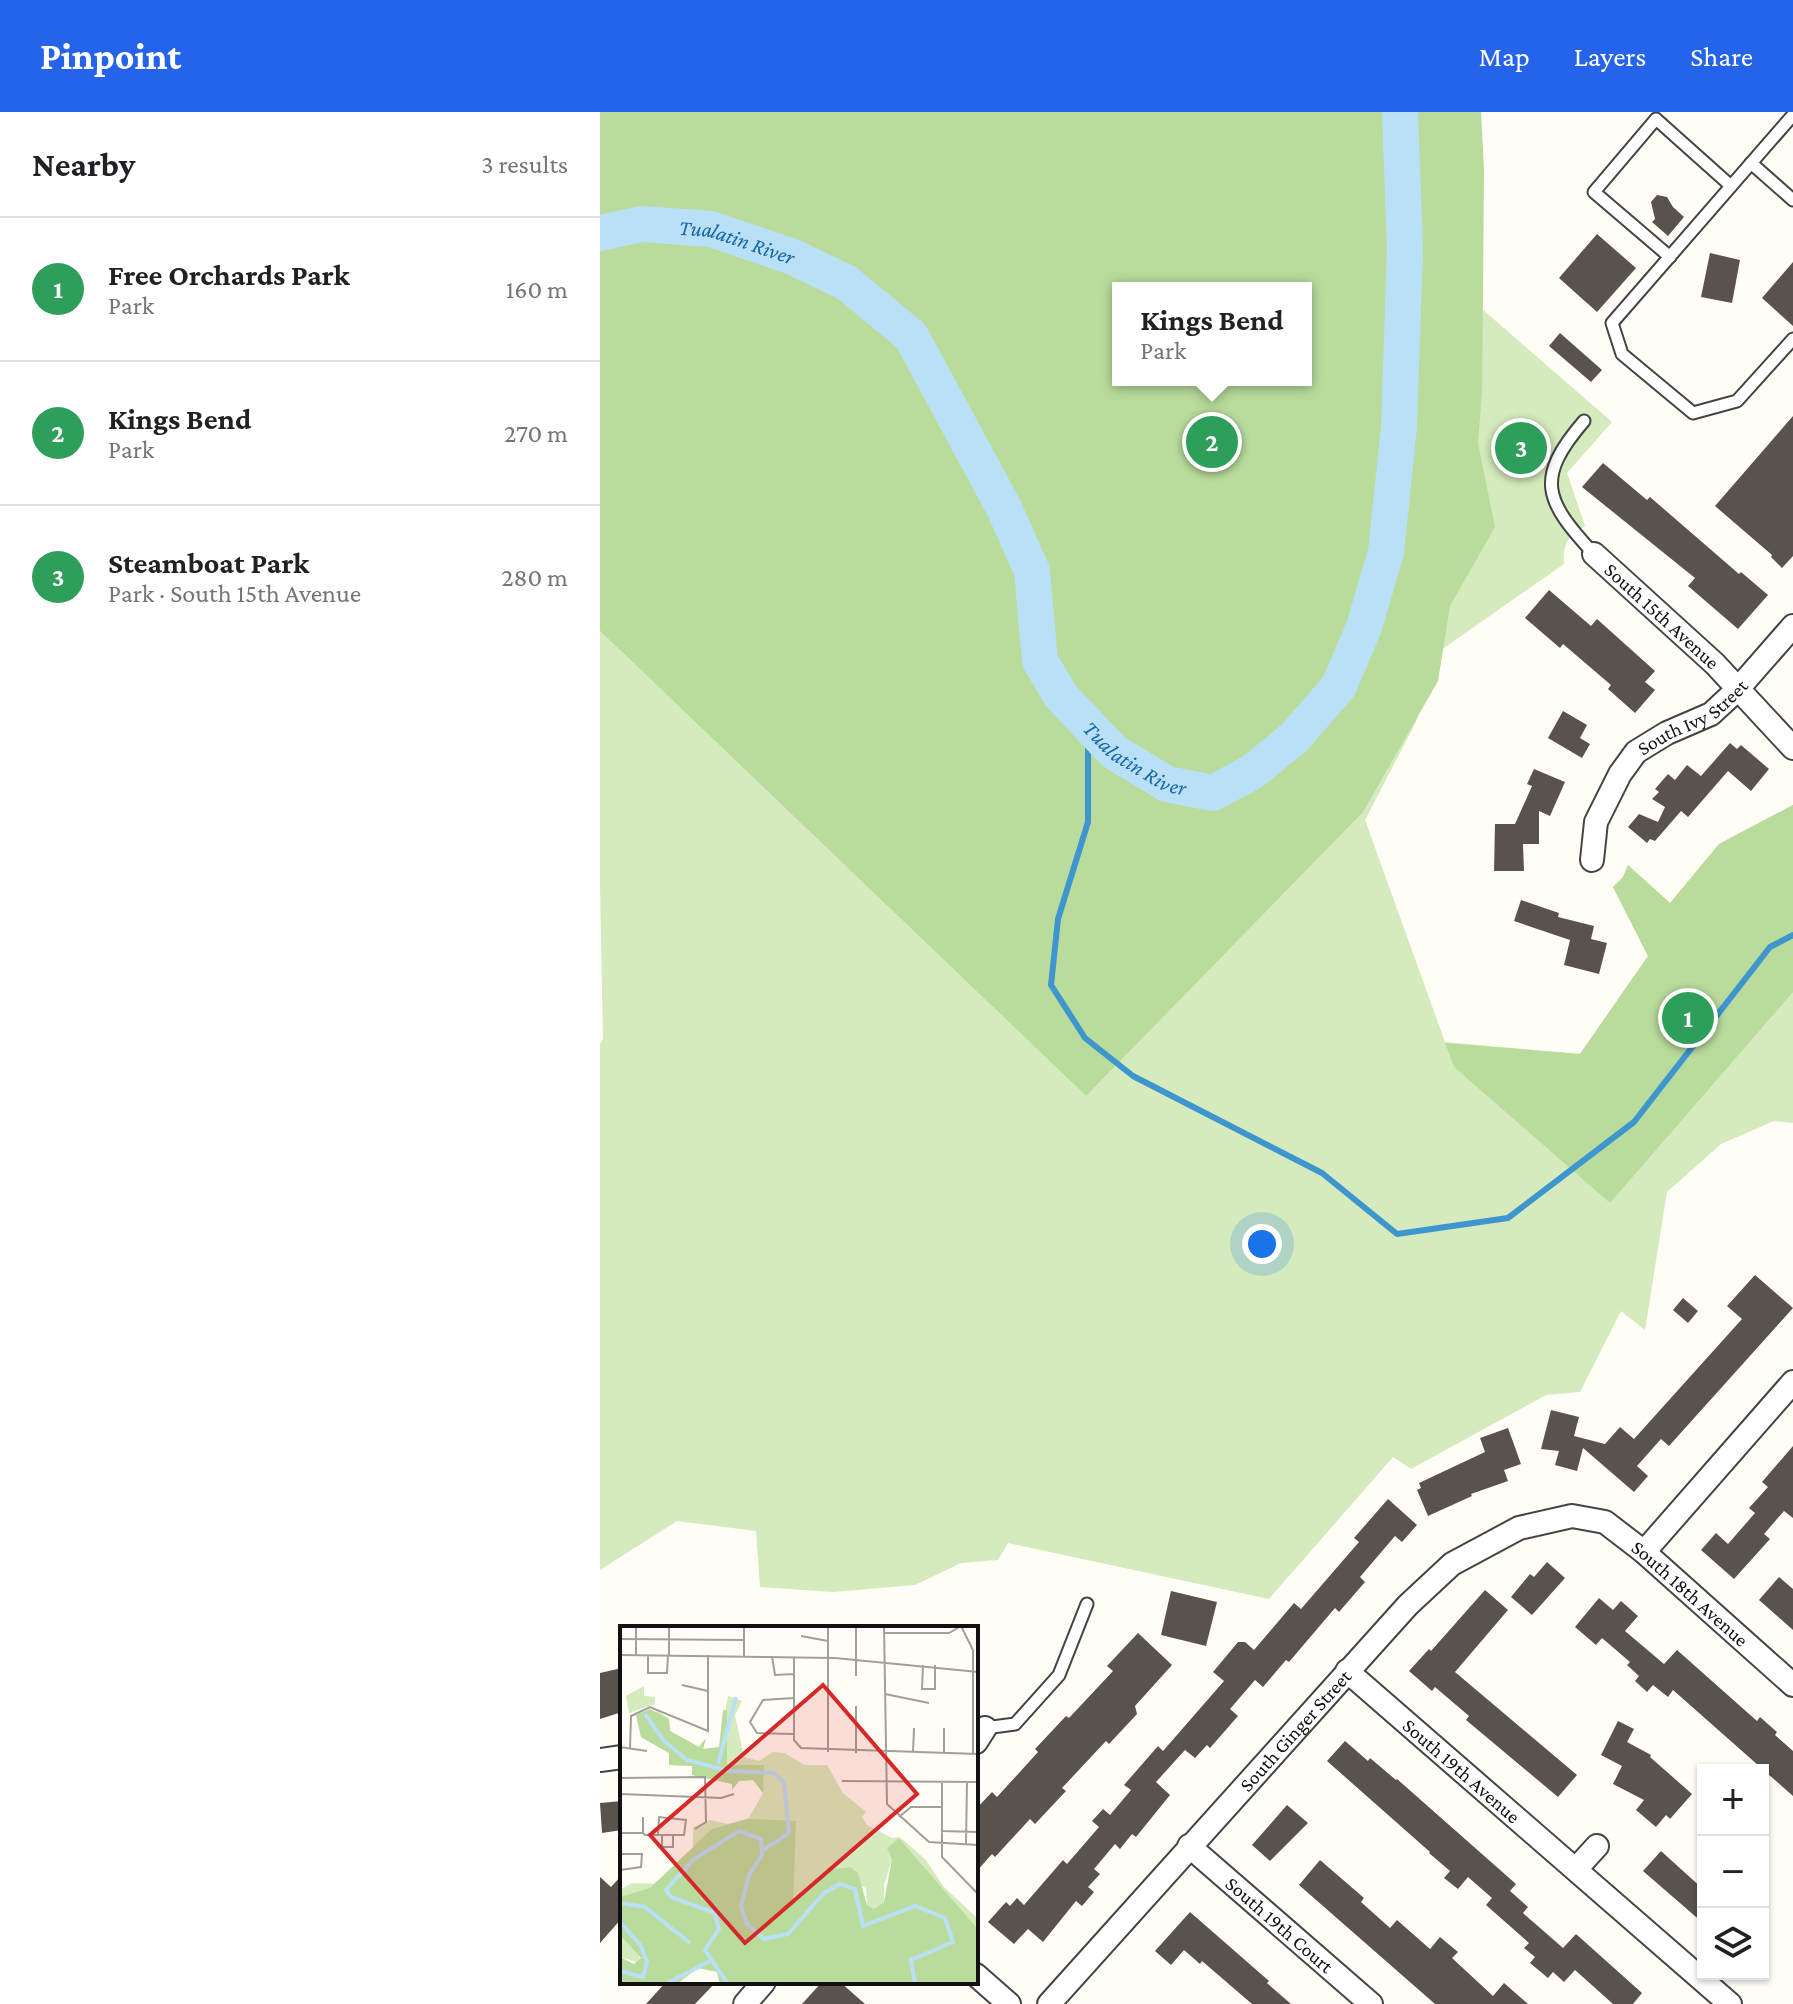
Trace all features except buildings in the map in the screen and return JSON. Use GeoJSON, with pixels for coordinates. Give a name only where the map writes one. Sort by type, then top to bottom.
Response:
{"type":"FeatureCollection","features":[{"type":"Feature","properties":{"kind":"street","name":"South 15th Avenue"},"geometry":{"type":"LineString","coordinates":[[1594,554],[1715,664],[1793,748]]}},
{"type":"Feature","properties":{"kind":"street","name":"South Ivy Street"},"geometry":{"type":"LineString","coordinates":[[1592,860],[1596,822],[1620,774],[1636,752],[1667,733],[1711,714],[1737,690],[1793,626]]}},
{"type":"Feature","properties":{"kind":"street"},"geometry":{"type":"LineString","coordinates":[[1644,1552],[1793,1382]]}},
{"type":"Feature","properties":{"kind":"street","name":"South 18th Avenue"},"geometry":{"type":"LineString","coordinates":[[1579,1517],[1605,1522],[1644,1552],[1793,1685]]}},
{"type":"Feature","properties":{"kind":"street","name":"South Ginger Street"},"geometry":{"type":"LineString","coordinates":[[1049,2004],[1347,1671],[1408,1605],[1452,1564],[1519,1528],[1579,1517]]}},
{"type":"Feature","properties":{"kind":"street","name":"South 19th Avenue"},"geometry":{"type":"LineString","coordinates":[[1347,1671],[1730,2004]]}},
{"type":"Feature","properties":{"kind":"street"},"geometry":{"type":"LineString","coordinates":[[600,1760],[620,1757]]}},
{"type":"Feature","properties":{"kind":"street","name":"South 19th Court"},"geometry":{"type":"LineString","coordinates":[[1189,1846],[1371,2004]]}},
{"type":"Feature","properties":{"kind":"street"},"geometry":{"type":"LineString","coordinates":[[1576,1869],[1597,1846]]}},
{"type":"Feature","properties":{"kind":"street"},"geometry":{"type":"LineString","coordinates":[[978,1977],[1009,2004]]}},
{"type":"Feature","properties":{"kind":"street"},"geometry":{"type":"LineString","coordinates":[[745,2004],[762,1984]]}},
{"type":"Feature","properties":{"kind":"lane"},"geometry":{"type":"LineString","coordinates":[[1793,115],[1612,323],[1622,354],[1693,413],[1737,401],[1793,339]]}},
{"type":"Feature","properties":{"kind":"lane"},"geometry":{"type":"LineString","coordinates":[[1670,257],[1594,192],[1656,119],[1731,186]]}},
{"type":"Feature","properties":{"kind":"lane"},"geometry":{"type":"LineString","coordinates":[[1751,163],[1793,200]]}},
{"type":"Feature","properties":{"kind":"lane"},"geometry":{"type":"LineString","coordinates":[[1584,421],[1562,446],[1551,479],[1557,507],[1572,530],[1594,554]]}},
{"type":"Feature","properties":{"kind":"lane"},"geometry":{"type":"LineString","coordinates":[[981,1735],[1015,1724],[1054,1682],[1064,1667],[1087,1604]]}},
{"type":"Feature","properties":{"kind":"green space"},"geometry":{"type":"Polygon","coordinates":[[[600,112],[1419,254],[1612,422],[1567,473],[1585,526],[1568,541],[1564,564],[1434,655],[1416,722],[1365,820],[1445,1042],[1580,1054],[1648,956],[1613,887],[1623,877],[1628,865],[1670,903],[1719,844],[1793,805],[1793,1123],[1774,1121],[1721,1144],[1667,1192],[1645,1330],[1621,1311],[1580,1392],[1546,1395],[1411,1469],[1393,1457],[1269,1599],[1008,1543],[998,1560],[961,1563],[915,1585],[833,1592],[760,1587],[756,1531],[677,1521],[600,1570],[600,1044],[603,1039],[600,631],[1086,1096],[600,112]]]}},
{"type":"Feature","properties":{"kind":"green space"},"geometry":{"type":"Polygon","coordinates":[[[600,112],[1481,112],[1483,295],[1478,443],[1495,527],[1450,606],[1438,681],[1363,812],[1086,1096],[600,631],[600,112]]]}},
{"type":"Feature","properties":{"kind":"green space"},"geometry":{"type":"Polygon","coordinates":[[[1793,805],[1793,992],[1610,1203],[1454,1067],[1445,1043],[1580,1054],[1648,956],[1613,887],[1623,877],[1628,865],[1670,903],[1719,844],[1793,805]]]}},
{"type":"Feature","properties":{"kind":"waterway","name":"Tualatin River"},"geometry":{"type":"LineString","coordinates":[[600,233],[642,224],[711,229],[793,257],[847,283],[911,336],[1004,508],[1032,571],[1040,661],[1061,696],[1114,752],[1167,784],[1213,793],[1252,772],[1294,738],[1339,686],[1364,627],[1386,552],[1399,427],[1405,249],[1400,112]]}},
{"type":"Feature","properties":{"kind":"waterway"},"geometry":{"type":"LineString","coordinates":[[1088,725],[1088,822],[1058,919],[1051,985],[1085,1038],[1133,1076],[1322,1173],[1397,1234],[1508,1218],[1634,1122],[1770,947],[1793,935]]}},
{"type":"Feature","properties":{"kind":"place","name":"Kings Bend"},"geometry":{"type":"Point","coordinates":[1212,442]}},
{"type":"Feature","properties":{"kind":"place","name":"Steamboat Park"},"geometry":{"type":"Point","coordinates":[1521,448]}},
{"type":"Feature","properties":{"kind":"place","name":"Free Orchards Park"},"geometry":{"type":"Point","coordinates":[1688,1018]}}]}
